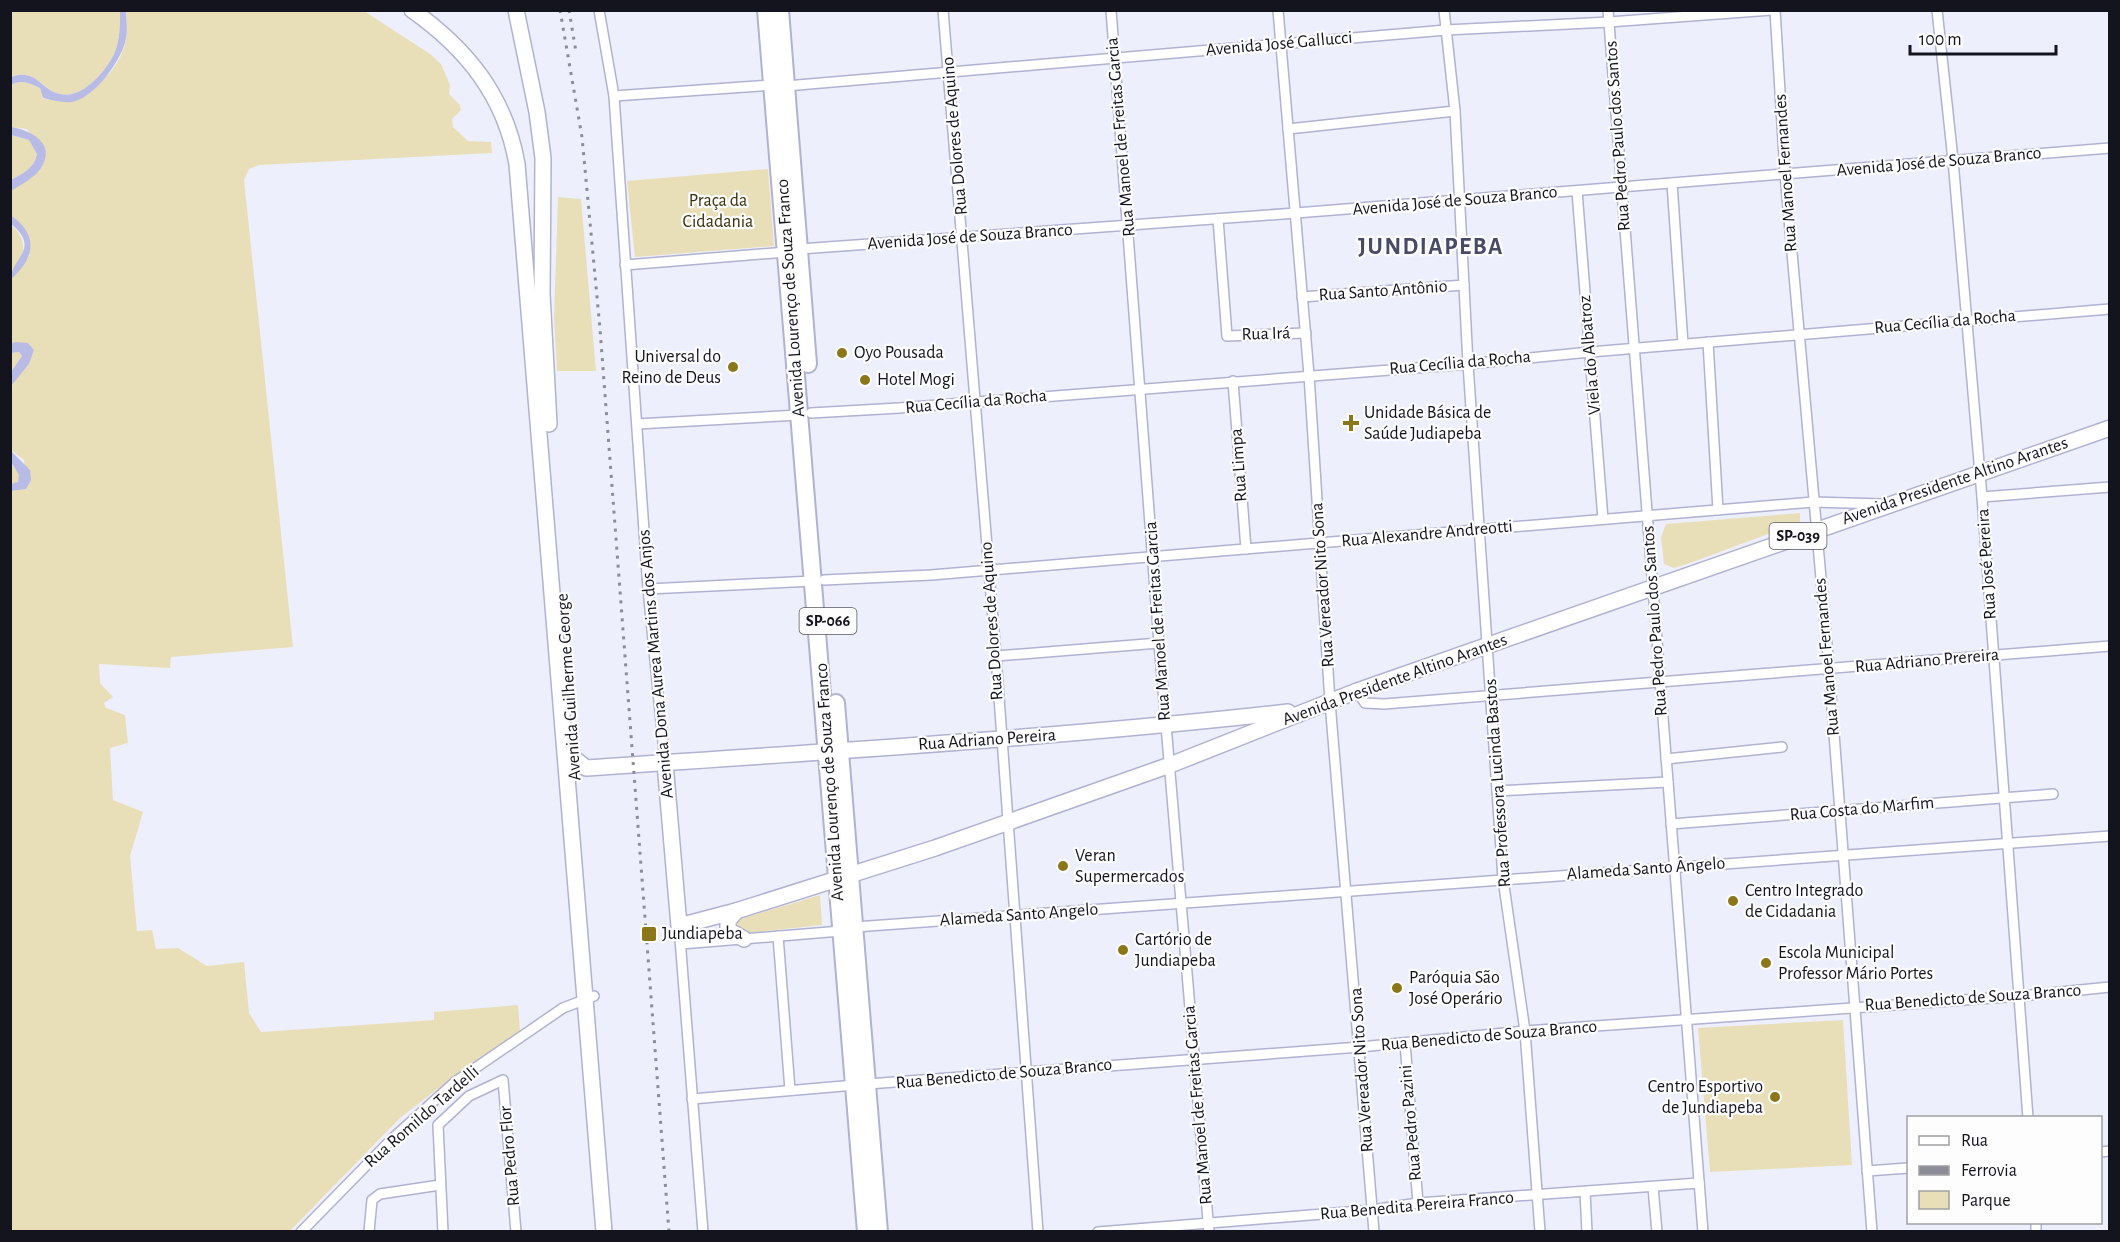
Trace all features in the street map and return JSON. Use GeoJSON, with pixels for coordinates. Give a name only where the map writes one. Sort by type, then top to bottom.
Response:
{"type":"FeatureCollection","features":[{"type":"Feature","properties":{"kind":"highway","name":"Avenida Lourenço de Souza Franco"},"geometry":{"type":"LineString","coordinates":[[766,10],[780,85]]}},
{"type":"Feature","properties":{"kind":"highway","name":"Avenida Lourenço de Souza Franco"},"geometry":{"type":"LineString","coordinates":[[780,10],[780,85],[818,580],[861,1085],[879,1232]]}},
{"type":"Feature","properties":{"kind":"highway","name":"Avenida Lourenço de Souza Franco"},"geometry":{"type":"LineString","coordinates":[[861,1085],[866,1232]]}},
{"type":"Feature","properties":{"kind":"main road","name":"Avenida Guilherme George"},"geometry":{"type":"LineString","coordinates":[[412,10],[446,35],[471,62],[503,116],[515,149],[525,241],[589,997],[612,1232]]}},
{"type":"Feature","properties":{"kind":"main road","name":"Avenida Guilherme George"},"geometry":{"type":"LineString","coordinates":[[516,10],[527,56],[541,143],[543,333],[579,768],[589,997],[604,1232]]}},
{"type":"Feature","properties":{"kind":"main road","name":"Avenida Presidente Altino Arantes"},"geometry":{"type":"LineString","coordinates":[[679,926],[736,911],[935,848],[1008,820],[1170,765],[1357,691],[2109,428]]}},
{"type":"Feature","properties":{"kind":"main road","name":"Rua Adriano Pereira"},"geometry":{"type":"LineString","coordinates":[[579,768],[834,752],[1166,726],[1309,710]]}},
{"type":"Feature","properties":{"kind":"main road","name":"Avenida Dona Aurea Martins dos Anjos"},"geometry":{"type":"LineString","coordinates":[[665,763],[679,926]]}},
{"type":"Feature","properties":{"kind":"main road"},"geometry":{"type":"LineString","coordinates":[[736,911],[728,921],[728,930],[744,939]]}},
{"type":"Feature","properties":{"kind":"street","name":"Avenida Dona Aurea Martins dos Anjos"},"geometry":{"type":"LineString","coordinates":[[599,10],[614,96],[648,589],[665,763]]}},
{"type":"Feature","properties":{"kind":"street","name":"Rua Dolores de Aquino"},"geometry":{"type":"LineString","coordinates":[[943,10],[996,656],[1038,1232]]}},
{"type":"Feature","properties":{"kind":"street","name":"Rua Manoel de Freitas Garcia"},"geometry":{"type":"LineString","coordinates":[[1111,10],[1159,642],[1209,1227]]}},
{"type":"Feature","properties":{"kind":"street","name":"Rua Vereador Nito Sona"},"geometry":{"type":"LineString","coordinates":[[1278,10],[1306,333],[1330,702],[1348,891],[1374,1232]]}},
{"type":"Feature","properties":{"kind":"street","name":"Rua Professora Lucinda Bastos"},"geometry":{"type":"LineString","coordinates":[[1444,10],[1455,111],[1468,364],[1503,879],[1525,1031],[1540,1232]]}},
{"type":"Feature","properties":{"kind":"street","name":"Rua Pedro Paulo dos Santos"},"geometry":{"type":"LineString","coordinates":[[1608,10],[1703,1232]]}},
{"type":"Feature","properties":{"kind":"street","name":"Avenida José Gallucci"},"geometry":{"type":"LineString","coordinates":[[614,96],[949,72],[1446,30],[1609,22],[1774,10]]}},
{"type":"Feature","properties":{"kind":"street","name":"Rua Manoel Fernandes"},"geometry":{"type":"LineString","coordinates":[[1774,10],[1785,174],[1844,855],[1872,1232]]}},
{"type":"Feature","properties":{"kind":"street","name":"Rua José Pereira"},"geometry":{"type":"LineString","coordinates":[[1937,10],[1953,160],[1965,321],[1982,497],[2007,843],[2021,996],[2028,1116]]}},
{"type":"Feature","properties":{"kind":"street"},"geometry":{"type":"LineString","coordinates":[[1288,129],[1455,111]]}},
{"type":"Feature","properties":{"kind":"street","name":"Avenida José de Souza Branco"},"geometry":{"type":"LineString","coordinates":[[625,265],[1037,230],[1128,226],[2109,148]]}},
{"type":"Feature","properties":{"kind":"street"},"geometry":{"type":"LineString","coordinates":[[1672,183],[1683,344]]}},
{"type":"Feature","properties":{"kind":"street","name":"Viela do Albatroz"},"geometry":{"type":"LineString","coordinates":[[1577,191],[1603,519]]}},
{"type":"Feature","properties":{"kind":"street","name":"Rua Irá"},"geometry":{"type":"LineString","coordinates":[[1218,219],[1227,336],[1306,333]]}},
{"type":"Feature","properties":{"kind":"street","name":"Rua Santo Antônio"},"geometry":{"type":"LineString","coordinates":[[1302,297],[1464,285]]}},
{"type":"Feature","properties":{"kind":"street","name":"Rua Cecília da Rocha"},"geometry":{"type":"LineString","coordinates":[[637,424],[975,402],[1468,364],[1590,351],[2109,309]]}},
{"type":"Feature","properties":{"kind":"street"},"geometry":{"type":"LineString","coordinates":[[1708,342],[1718,510]]}},
{"type":"Feature","properties":{"kind":"street","name":"Rua Limpa"},"geometry":{"type":"LineString","coordinates":[[1233,381],[1246,549]]}},
{"type":"Feature","properties":{"kind":"street"},"geometry":{"type":"LineString","coordinates":[[1982,497],[2109,487]]}},
{"type":"Feature","properties":{"kind":"street","name":"Rua Alexandre Andreotti"},"geometry":{"type":"LineString","coordinates":[[648,589],[989,570],[1813,502],[1887,504]]}},
{"type":"Feature","properties":{"kind":"street"},"geometry":{"type":"LineString","coordinates":[[996,656],[1159,642]]}},
{"type":"Feature","properties":{"kind":"street","name":"Rua Adriano Prereira"},"geometry":{"type":"LineString","coordinates":[[1357,691],[1365,703],[1384,704],[2109,646]]}},
{"type":"Feature","properties":{"kind":"street"},"geometry":{"type":"LineString","coordinates":[[1666,759],[1782,747]]}},
{"type":"Feature","properties":{"kind":"street"},"geometry":{"type":"LineString","coordinates":[[1497,791],[1668,782]]}},
{"type":"Feature","properties":{"kind":"street","name":"Rua Costa do Marfim"},"geometry":{"type":"LineString","coordinates":[[1671,824],[1840,812],[2004,796],[2053,794]]}},
{"type":"Feature","properties":{"kind":"street","name":"Alameda Santo Ângelo"},"geometry":{"type":"LineString","coordinates":[[1182,903],[2109,836]]}},
{"type":"Feature","properties":{"kind":"street","name":"Alameda Santo Angelo"},"geometry":{"type":"LineString","coordinates":[[681,944],[1182,903]]}},
{"type":"Feature","properties":{"kind":"street","name":"Avenida Dona Aurea Martins dos Anjos"},"geometry":{"type":"LineString","coordinates":[[679,926],[703,1232]]}},
{"type":"Feature","properties":{"kind":"street"},"geometry":{"type":"LineString","coordinates":[[777,936],[790,1090]]}},
{"type":"Feature","properties":{"kind":"street","name":"Rua Benedicto de Souza Branco"},"geometry":{"type":"LineString","coordinates":[[692,1099],[1194,1058],[1360,1047],[1525,1031],[2021,996],[2109,987]]}},
{"type":"Feature","properties":{"kind":"street","name":"Rua Romildo Tardelli"},"geometry":{"type":"LineString","coordinates":[[301,1232],[393,1138],[455,1082],[563,1008],[589,997]]}},
{"type":"Feature","properties":{"kind":"street","name":"Rua Pedro Pazini"},"geometry":{"type":"LineString","coordinates":[[1405,1043],[1418,1203]]}},
{"type":"Feature","properties":{"kind":"street","name":"Rua Pedro Flor"},"geometry":{"type":"LineString","coordinates":[[440,1185],[438,1125],[469,1096],[503,1080],[516,1232]]}},
{"type":"Feature","properties":{"kind":"street"},"geometry":{"type":"LineString","coordinates":[[1867,1171],[1907,1168]]}},
{"type":"Feature","properties":{"kind":"street","name":"Rua Benedita Pereira Franco"},"geometry":{"type":"LineString","coordinates":[[1098,1232],[1209,1227],[1418,1203],[1699,1183]]}},
{"type":"Feature","properties":{"kind":"street"},"geometry":{"type":"LineString","coordinates":[[369,1232],[372,1200],[380,1194],[440,1185],[443,1232]]}},
{"type":"Feature","properties":{"kind":"street"},"geometry":{"type":"LineString","coordinates":[[1653,1187],[1657,1232]]}},
{"type":"Feature","properties":{"kind":"street"},"geometry":{"type":"LineString","coordinates":[[1586,1192],[1587,1232]]}},
{"type":"Feature","properties":{"kind":"green space"},"geometry":{"type":"Polygon","coordinates":[[[10,11],[120,11],[119,37],[115,52],[93,82],[68,95],[53,92],[27,75],[11,77],[10,11]]]}},
{"type":"Feature","properties":{"kind":"green space"},"geometry":{"type":"Polygon","coordinates":[[[126,11],[364,11],[430,54],[441,64],[450,85],[449,94],[460,105],[461,110],[452,119],[453,127],[468,141],[491,142],[492,153],[259,165],[249,169],[244,180],[293,647],[171,657],[170,668],[99,664],[100,683],[113,697],[104,703],[106,708],[125,715],[128,743],[110,748],[113,800],[143,812],[130,856],[137,931],[152,930],[156,949],[178,948],[207,966],[244,962],[249,1013],[261,1032],[434,1020],[434,1012],[518,1005],[520,1031],[462,1070],[400,1118],[290,1231],[11,1231],[10,491],[26,489],[24,460],[11,450],[10,386],[29,364],[15,342],[11,344],[10,279],[30,255],[15,218],[11,216],[11,191],[34,175],[45,157],[27,129],[11,127],[11,85],[18,82],[29,83],[40,88],[43,99],[57,100],[84,92],[96,85],[116,65],[122,52],[127,36],[126,11]]]}},
{"type":"Feature","properties":{"kind":"green space"},"geometry":{"type":"Polygon","coordinates":[[[10,135],[29,140],[37,154],[31,167],[11,180],[10,135]]]}},
{"type":"Feature","properties":{"kind":"green space","name":"Praça da Cidadania"},"geometry":{"type":"Polygon","coordinates":[[[768,169],[774,246],[635,257],[627,181],[768,169]]]}},
{"type":"Feature","properties":{"kind":"green space"},"geometry":{"type":"Polygon","coordinates":[[[558,197],[581,199],[596,371],[557,371],[554,318],[558,197]]]}},
{"type":"Feature","properties":{"kind":"green space"},"geometry":{"type":"Polygon","coordinates":[[[10,224],[20,235],[23,248],[23,254],[17,266],[11,271],[10,224]]]}},
{"type":"Feature","properties":{"kind":"green space"},"geometry":{"type":"Polygon","coordinates":[[[19,352],[22,356],[11,372],[11,353],[19,352]]]}},
{"type":"Feature","properties":{"kind":"green space"},"geometry":{"type":"Polygon","coordinates":[[[10,462],[20,475],[18,482],[12,484],[10,462]]]}},
{"type":"Feature","properties":{"kind":"green space"},"geometry":{"type":"Polygon","coordinates":[[[1800,513],[1800,522],[1674,568],[1664,564],[1661,537],[1666,524],[1800,513]]]}},
{"type":"Feature","properties":{"kind":"green space"},"geometry":{"type":"Polygon","coordinates":[[[820,895],[822,925],[748,933],[735,930],[735,922],[740,919],[820,895]]]}},
{"type":"Feature","properties":{"kind":"green space","name":"Centro Esportivo de Jundiapeba"},"geometry":{"type":"Polygon","coordinates":[[[1843,1020],[1852,1165],[1710,1172],[1698,1028],[1843,1020]]]}},
{"type":"Feature","properties":{"kind":"water"},"geometry":{"type":"Polygon","coordinates":[[[120,11],[126,11],[127,32],[124,47],[106,77],[80,100],[61,102],[43,98],[40,88],[29,83],[18,82],[11,85],[11,77],[27,75],[60,94],[68,95],[85,88],[100,75],[115,52],[119,37],[120,11]]]}},
{"type":"Feature","properties":{"kind":"water"},"geometry":{"type":"Polygon","coordinates":[[[11,127],[26,131],[39,139],[46,151],[45,159],[38,172],[11,191],[11,180],[31,167],[37,154],[29,140],[11,135],[11,127]]]}},
{"type":"Feature","properties":{"kind":"water"},"geometry":{"type":"Polygon","coordinates":[[[11,216],[27,232],[30,247],[26,261],[11,279],[24,247],[24,240],[11,224],[11,216]]]}},
{"type":"Feature","properties":{"kind":"water"},"geometry":{"type":"Polygon","coordinates":[[[28,343],[34,350],[29,364],[11,386],[11,372],[22,356],[19,352],[11,353],[11,344],[28,343]]]}},
{"type":"Feature","properties":{"kind":"water"},"geometry":{"type":"Polygon","coordinates":[[[10,450],[30,470],[31,480],[26,489],[11,491],[11,484],[18,482],[19,475],[11,462],[10,450]]]}},
{"type":"Feature","properties":{"kind":"railway"},"geometry":{"type":"LineString","coordinates":[[560,10],[582,137],[600,329],[669,1232]]}},
{"type":"Feature","properties":{"kind":"railway"},"geometry":{"type":"LineString","coordinates":[[569,10],[576,52]]}},
{"type":"Feature","properties":{"kind":"place","name":"Oyo Pousada"},"geometry":{"type":"Point","coordinates":[842,353]}},
{"type":"Feature","properties":{"kind":"place","name":"Universal do Reino de Deus"},"geometry":{"type":"Point","coordinates":[733,367]}},
{"type":"Feature","properties":{"kind":"place","name":"Hotel Mogi"},"geometry":{"type":"Point","coordinates":[865,380]}},
{"type":"Feature","properties":{"kind":"place","name":"Unidade Básica de Saúde Judiapeba"},"geometry":{"type":"Point","coordinates":[1351,423]}},
{"type":"Feature","properties":{"kind":"place","name":"Veran Supermercados"},"geometry":{"type":"Point","coordinates":[1063,866]}},
{"type":"Feature","properties":{"kind":"place","name":"Centro Integrado de Cidadania"},"geometry":{"type":"Point","coordinates":[1733,901]}},
{"type":"Feature","properties":{"kind":"place","name":"Jundiapeba"},"geometry":{"type":"Point","coordinates":[649,934]}},
{"type":"Feature","properties":{"kind":"place","name":"Cartório de Jundiapeba"},"geometry":{"type":"Point","coordinates":[1123,950]}},
{"type":"Feature","properties":{"kind":"place","name":"Escola Municipal Professor Mário Portes"},"geometry":{"type":"Point","coordinates":[1766,963]}},
{"type":"Feature","properties":{"kind":"place","name":"Paróquia São José Operário"},"geometry":{"type":"Point","coordinates":[1397,988]}},
{"type":"Feature","properties":{"kind":"place","name":"Centro Esportivo de Jundiapeba"},"geometry":{"type":"Point","coordinates":[1775,1097]}},
{"type":"Feature","properties":{"kind":"district","name":"JUNDIAPEBA"},"geometry":{"type":"Point","coordinates":[1431,247]}}]}
